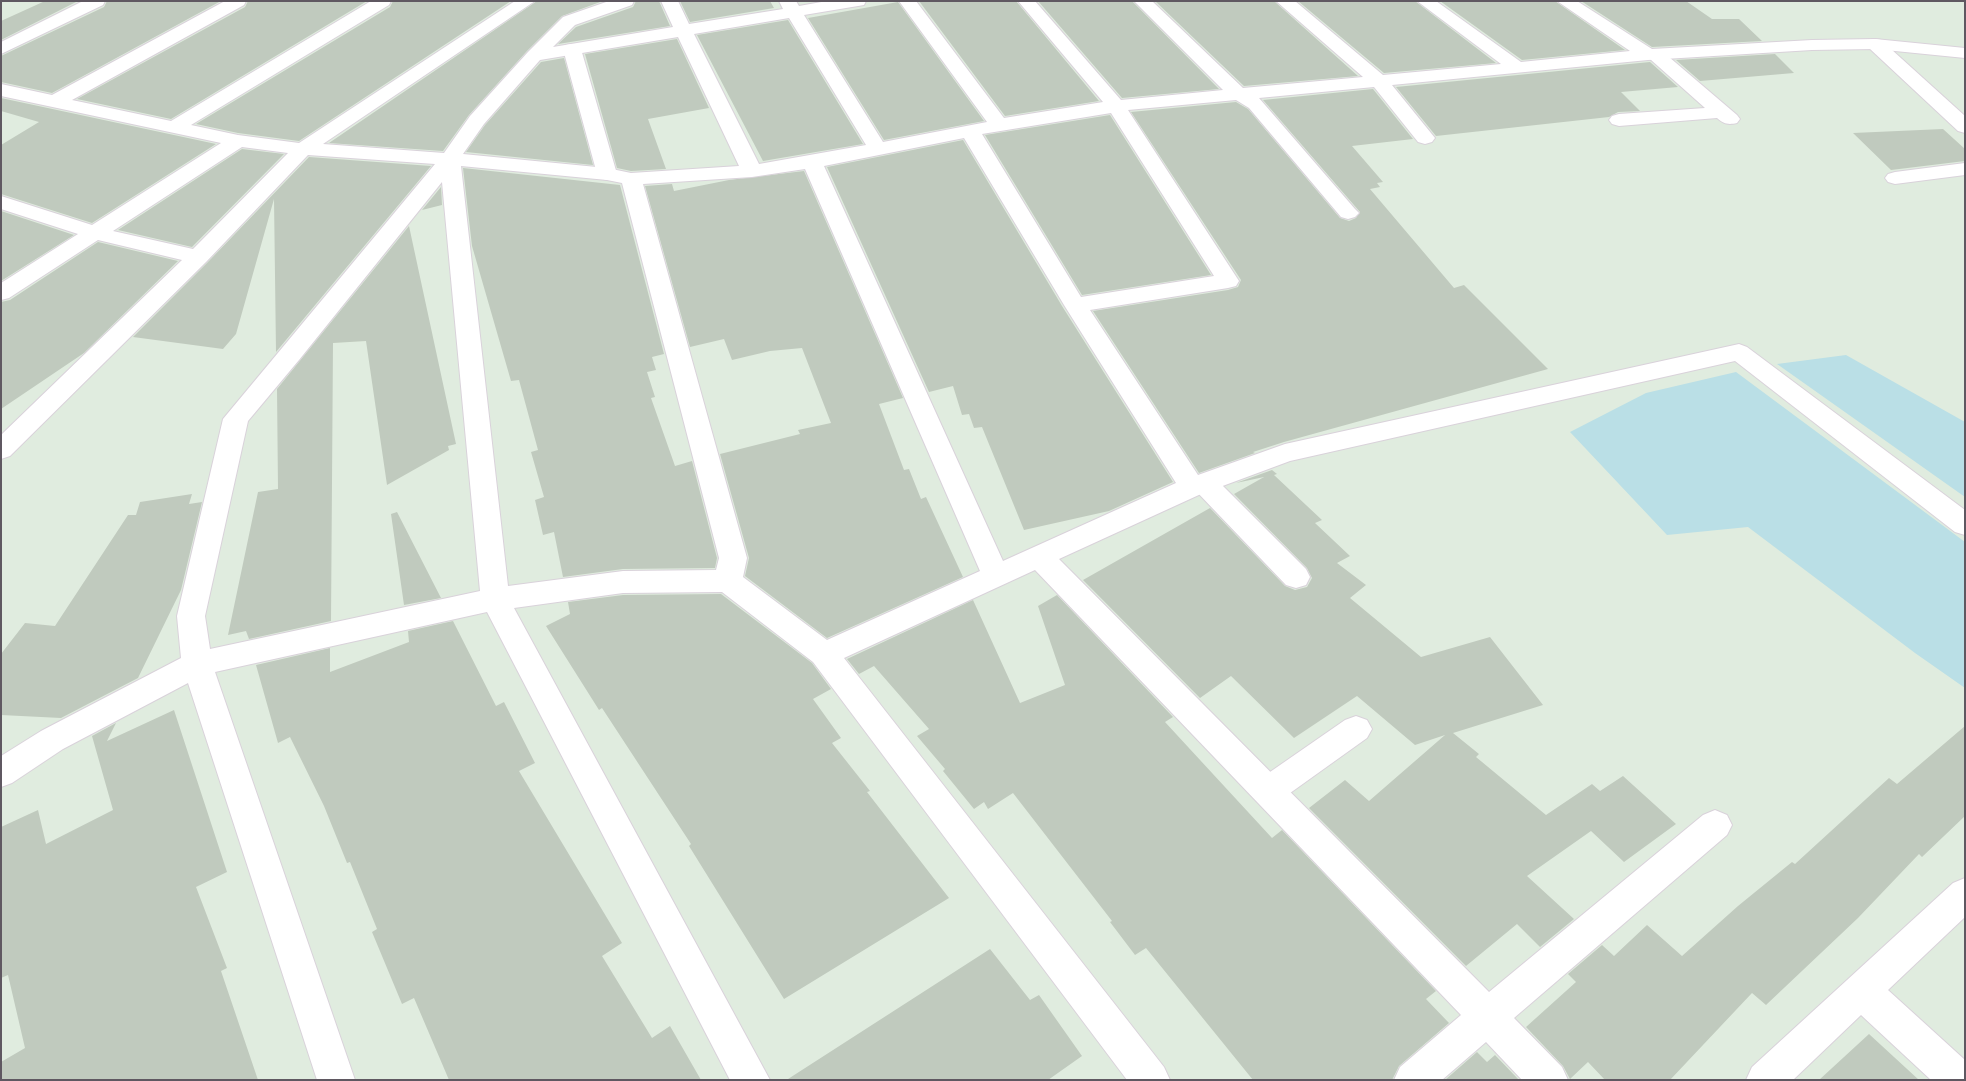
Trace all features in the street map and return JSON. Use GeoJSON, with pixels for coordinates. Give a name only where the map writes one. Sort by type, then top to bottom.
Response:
{"type":"FeatureCollection","features":[{"type":"Feature","properties":{"kind":"street"},"geometry":{"type":"LineString","coordinates":[[1,49],[97,1]]}},
{"type":"Feature","properties":{"kind":"street"},"geometry":{"type":"LineString","coordinates":[[56,101],[238,1]]}},
{"type":"Feature","properties":{"kind":"street"},"geometry":{"type":"LineString","coordinates":[[174,127],[383,1]]}},
{"type":"Feature","properties":{"kind":"street"},"geometry":{"type":"LineString","coordinates":[[1,450],[198,257],[304,149],[527,1]]}},
{"type":"Feature","properties":{"kind":"street"},"geometry":{"type":"LineString","coordinates":[[336,1080],[197,664],[191,616],[236,419],[450,159],[477,120],[534,56],[568,21],[626,1]]}},
{"type":"Feature","properties":{"kind":"street"},"geometry":{"type":"LineString","coordinates":[[669,1],[752,172]]}},
{"type":"Feature","properties":{"kind":"street"},"geometry":{"type":"LineString","coordinates":[[534,56],[683,31],[791,6],[858,1]]}},
{"type":"Feature","properties":{"kind":"street"},"geometry":{"type":"LineString","coordinates":[[907,1],[1000,125]]}},
{"type":"Feature","properties":{"kind":"street"},"geometry":{"type":"LineString","coordinates":[[1026,1],[1116,106],[1228,281],[1075,305]]}},
{"type":"Feature","properties":{"kind":"street"},"geometry":{"type":"LineString","coordinates":[[1142,1],[1237,93],[1256,104],[1348,214]]}},
{"type":"Feature","properties":{"kind":"street"},"geometry":{"type":"LineString","coordinates":[[1284,1],[1378,80],[1425,138]]}},
{"type":"Feature","properties":{"kind":"street"},"geometry":{"type":"LineString","coordinates":[[1425,1],[1517,68]]}},
{"type":"Feature","properties":{"kind":"street"},"geometry":{"type":"LineString","coordinates":[[1564,1],[1652,55],[1727,117],[1619,120]]}},
{"type":"Feature","properties":{"kind":"street"},"geometry":{"type":"LineString","coordinates":[[791,6],[878,149]]}},
{"type":"Feature","properties":{"kind":"street"},"geometry":{"type":"LineString","coordinates":[[1,90],[238,141],[304,149],[450,159],[607,174],[631,179],[752,172],[1000,125],[1116,106],[1237,93],[1652,55],[1812,45],[1876,44],[1965,53]]}},
{"type":"Feature","properties":{"kind":"street"},"geometry":{"type":"LineString","coordinates":[[1876,44],[1965,127]]}},
{"type":"Feature","properties":{"kind":"street"},"geometry":{"type":"LineString","coordinates":[[572,49],[607,174]]}},
{"type":"Feature","properties":{"kind":"street"},"geometry":{"type":"LineString","coordinates":[[970,131],[1075,305],[1198,485],[1296,577]]}},
{"type":"Feature","properties":{"kind":"street"},"geometry":{"type":"LineString","coordinates":[[1,293],[238,141]]}},
{"type":"Feature","properties":{"kind":"street"},"geometry":{"type":"LineString","coordinates":[[450,159],[495,599],[751,1080]]}},
{"type":"Feature","properties":{"kind":"street"},"geometry":{"type":"LineString","coordinates":[[812,162],[996,576]]}},
{"type":"Feature","properties":{"kind":"street"},"geometry":{"type":"LineString","coordinates":[[1895,178],[1965,169]]}},
{"type":"Feature","properties":{"kind":"street"},"geometry":{"type":"LineString","coordinates":[[631,179],[733,558],[728,581]]}},
{"type":"Feature","properties":{"kind":"street"},"geometry":{"type":"LineString","coordinates":[[1,202],[95,232],[198,257]]}},
{"type":"Feature","properties":{"kind":"street"},"geometry":{"type":"LineString","coordinates":[[824,654],[1198,485],[1285,453],[1739,352],[1965,525]]}},
{"type":"Feature","properties":{"kind":"street"},"geometry":{"type":"LineString","coordinates":[[1,432],[41,410]]}},
{"type":"Feature","properties":{"kind":"street"},"geometry":{"type":"LineString","coordinates":[[1039,556],[1549,1080]]}},
{"type":"Feature","properties":{"kind":"street"},"geometry":{"type":"LineString","coordinates":[[1,773],[52,740],[197,664],[495,599],[623,582],[728,581],[824,654],[1150,1080]]}},
{"type":"Feature","properties":{"kind":"street"},"geometry":{"type":"LineString","coordinates":[[1268,791],[1356,729]]}},
{"type":"Feature","properties":{"kind":"street"},"geometry":{"type":"LineString","coordinates":[[1413,1080],[1715,825]]}},
{"type":"Feature","properties":{"kind":"street"},"geometry":{"type":"LineString","coordinates":[[1765,1080],[1965,894]]}},
{"type":"Feature","properties":{"kind":"street"},"geometry":{"type":"LineString","coordinates":[[1861,990],[1959,1080]]}},
{"type":"Feature","properties":{"kind":"shaded area"},"geometry":{"type":"Polygon","coordinates":[[[1846,355],[1965,422],[1965,497],[1777,364],[1846,355]]]}},
{"type":"Feature","properties":{"kind":"shaded area"},"geometry":{"type":"Polygon","coordinates":[[[1736,372],[1965,542],[1965,688],[1915,653],[1748,527],[1667,535],[1570,432],[1646,393],[1736,372]]]}},
{"type":"Feature","properties":{"kind":"building"},"geometry":{"type":"Polygon","coordinates":[[[45,1],[78,1],[1,40],[1,21],[45,1]]]}},
{"type":"Feature","properties":{"kind":"building"},"geometry":{"type":"Polygon","coordinates":[[[107,1],[221,1],[52,93],[1,82],[1,56],[104,7],[107,1]]]}},
{"type":"Feature","properties":{"kind":"building"},"geometry":{"type":"Polygon","coordinates":[[[248,1],[367,1],[171,119],[77,99],[245,7],[248,1]]]}},
{"type":"Feature","properties":{"kind":"building"},"geometry":{"type":"Polygon","coordinates":[[[393,1],[511,1],[299,141],[238,133],[196,124],[390,7],[393,1]]]}},
{"type":"Feature","properties":{"kind":"building"},"geometry":{"type":"Polygon","coordinates":[[[537,1],[603,1],[562,16],[527,51],[469,115],[443,151],[329,143],[537,1]]]}},
{"type":"Feature","properties":{"kind":"building"},"geometry":{"type":"Polygon","coordinates":[[[636,1],[659,1],[670,26],[558,44],[576,27],[633,7],[636,1]]]}},
{"type":"Feature","properties":{"kind":"building"},"geometry":{"type":"Polygon","coordinates":[[[680,1],[770,1],[774,8],[690,22],[680,1]]]}},
{"type":"Feature","properties":{"kind":"building"},"geometry":{"type":"Polygon","coordinates":[[[919,1],[1016,1],[1099,101],[1005,116],[919,1]]]}},
{"type":"Feature","properties":{"kind":"building"},"geometry":{"type":"Polygon","coordinates":[[[1038,1],[1132,1],[1219,89],[1122,98],[1038,1]]]}},
{"type":"Feature","properties":{"kind":"building"},"geometry":{"type":"Polygon","coordinates":[[[1155,1],[1274,1],[1358,76],[1244,86],[1155,1]]]}},
{"type":"Feature","properties":{"kind":"building"},"geometry":{"type":"Polygon","coordinates":[[[1298,1],[1415,1],[1496,63],[1384,73],[1298,1]]]}},
{"type":"Feature","properties":{"kind":"building"},"geometry":{"type":"Polygon","coordinates":[[[1440,1],[1555,1],[1625,50],[1522,60],[1440,1]]]}},
{"type":"Feature","properties":{"kind":"building"},"geometry":{"type":"Polygon","coordinates":[[[1581,1],[1686,1],[1712,19],[1739,19],[1762,41],[1652,47],[1581,1]]]}},
{"type":"Feature","properties":{"kind":"building"},"geometry":{"type":"Polygon","coordinates":[[[898,2],[984,121],[884,140],[808,18],[898,2]]]}},
{"type":"Feature","properties":{"kind":"building"},"geometry":{"type":"Polygon","coordinates":[[[788,20],[863,144],[763,161],[697,35],[788,20]]]}},
{"type":"Feature","properties":{"kind":"building"},"geometry":{"type":"Polygon","coordinates":[[[677,39],[709,108],[648,119],[666,169],[631,171],[617,168],[585,54],[677,39]]]}},
{"type":"Feature","properties":{"kind":"building"},"geometry":{"type":"Polygon","coordinates":[[[1775,54],[1794,73],[1700,81],[1676,60],[1775,54]]]}},
{"type":"Feature","properties":{"kind":"building"},"geometry":{"type":"Polygon","coordinates":[[[564,58],[593,165],[466,152],[485,125],[541,62],[564,58]]]}},
{"type":"Feature","properties":{"kind":"building"},"geometry":{"type":"Polygon","coordinates":[[[1650,62],[1678,87],[1621,92],[1640,111],[1618,112],[1609,117],[1436,136],[1396,87],[1650,62]]]}},
{"type":"Feature","properties":{"kind":"building"},"geometry":{"type":"Polygon","coordinates":[[[1373,89],[1413,139],[1352,146],[1383,182],[1377,183],[1380,187],[1370,189],[1454,288],[1464,285],[1548,369],[1284,442],[1199,473],[1093,311],[1228,290],[1238,287],[1241,280],[1131,112],[1236,102],[1248,109],[1340,218],[1349,221],[1356,218],[1360,212],[1263,100],[1373,89]]]}},
{"type":"Feature","properties":{"kind":"building"},"geometry":{"type":"Polygon","coordinates":[[[1,98],[216,144],[92,223],[1,194],[1,145],[39,122],[1,111],[1,98]]]}},
{"type":"Feature","properties":{"kind":"building"},"geometry":{"type":"Polygon","coordinates":[[[1110,115],[1211,275],[1082,295],[985,135],[1110,115]]]}},
{"type":"Feature","properties":{"kind":"building"},"geometry":{"type":"Polygon","coordinates":[[[1943,129],[1965,149],[1965,161],[1891,170],[1853,133],[1943,129]]]}},
{"type":"Feature","properties":{"kind":"building"},"geometry":{"type":"Polygon","coordinates":[[[963,140],[1062,306],[1173,482],[1109,511],[1024,530],[982,427],[974,428],[969,414],[962,415],[953,386],[929,392],[827,167],[963,140]]]}},
{"type":"Feature","properties":{"kind":"building"},"geometry":{"type":"Polygon","coordinates":[[[242,149],[284,154],[192,247],[118,230],[242,149]]]}},
{"type":"Feature","properties":{"kind":"building"},"geometry":{"type":"Polygon","coordinates":[[[309,157],[431,166],[276,352],[274,199],[236,334],[223,349],[133,337],[207,263],[309,157]]]}},
{"type":"Feature","properties":{"kind":"building"},"geometry":{"type":"Polygon","coordinates":[[[463,168],[620,185],[664,354],[652,357],[656,370],[647,372],[655,397],[651,398],[675,466],[692,461],[717,558],[715,568],[623,569],[563,577],[554,532],[543,535],[535,500],[544,497],[531,452],[538,450],[519,380],[511,381],[472,246],[463,168]]]}},
{"type":"Feature","properties":{"kind":"building"},"geometry":{"type":"Polygon","coordinates":[[[804,171],[903,398],[879,404],[904,470],[909,469],[921,499],[926,497],[963,577],[827,638],[745,576],[749,558],[720,454],[800,434],[798,430],[831,423],[802,348],[770,351],[732,360],[724,339],[690,347],[645,186],[672,184],[674,191],[729,180],[804,171]]]}},
{"type":"Feature","properties":{"kind":"building"},"geometry":{"type":"Polygon","coordinates":[[[441,187],[442,205],[422,210],[441,187]]]}},
{"type":"Feature","properties":{"kind":"building"},"geometry":{"type":"Polygon","coordinates":[[[1,211],[74,235],[1,281],[1,211]]]}},
{"type":"Feature","properties":{"kind":"building"},"geometry":{"type":"Polygon","coordinates":[[[409,226],[456,444],[448,446],[449,450],[387,485],[366,341],[333,343],[331,621],[249,639],[246,631],[228,635],[258,492],[278,489],[277,389],[409,226]]]}},
{"type":"Feature","properties":{"kind":"building"},"geometry":{"type":"Polygon","coordinates":[[[98,242],[178,261],[84,353],[1,409],[1,302],[10,300],[98,242]]]}},
{"type":"Feature","properties":{"kind":"building"},"geometry":{"type":"Polygon","coordinates":[[[1272,470],[1277,474],[1274,475],[1322,520],[1315,523],[1350,556],[1337,563],[1366,585],[1350,598],[1421,657],[1490,637],[1543,705],[1453,733],[1479,754],[1476,757],[1546,815],[1592,784],[1600,791],[1623,776],[1676,824],[1624,862],[1591,831],[1527,876],[1574,919],[1540,947],[1517,924],[1466,966],[1309,808],[1345,780],[1369,801],[1445,735],[1415,745],[1357,696],[1294,738],[1231,676],[1200,698],[1083,580],[1210,508],[1285,586],[1295,590],[1307,587],[1312,578],[1307,568],[1234,494],[1264,477],[1236,483],[1272,470]]]}},
{"type":"Feature","properties":{"kind":"building"},"geometry":{"type":"Polygon","coordinates":[[[192,494],[189,504],[202,502],[181,590],[138,678],[61,718],[1,715],[1,654],[25,623],[55,626],[128,515],[136,515],[140,502],[192,494]]]}},
{"type":"Feature","properties":{"kind":"building"},"geometry":{"type":"Polygon","coordinates":[[[397,512],[441,598],[404,605],[391,514],[397,512]]]}},
{"type":"Feature","properties":{"kind":"building"},"geometry":{"type":"Polygon","coordinates":[[[721,594],[812,663],[831,689],[813,699],[841,738],[832,743],[870,791],[867,792],[949,898],[784,999],[689,846],[691,844],[602,708],[599,710],[546,626],[570,614],[568,602],[623,595],[721,594]]]}},
{"type":"Feature","properties":{"kind":"building"},"geometry":{"type":"Polygon","coordinates":[[[1057,595],[1173,717],[1165,722],[1272,838],[1282,830],[1436,991],[1426,999],[1449,1023],[1399,1066],[1392,1080],[1253,1080],[1146,948],[1135,955],[1110,922],[1112,921],[1013,793],[988,809],[984,802],[974,809],[943,771],[945,769],[917,736],[929,729],[874,666],[859,674],[847,659],[973,600],[1020,703],[1065,685],[1038,606],[1057,595]]]}},
{"type":"Feature","properties":{"kind":"building"},"geometry":{"type":"Polygon","coordinates":[[[453,621],[496,706],[504,702],[535,763],[519,771],[622,943],[602,956],[652,1038],[670,1026],[701,1080],[449,1080],[414,998],[402,1004],[372,932],[377,929],[350,862],[347,863],[324,806],[290,737],[278,743],[256,665],[330,648],[330,672],[409,642],[408,631],[453,621]]]}},
{"type":"Feature","properties":{"kind":"building"},"geometry":{"type":"Polygon","coordinates":[[[174,710],[227,872],[196,887],[227,968],[221,971],[258,1080],[1,1080],[1,1062],[25,1048],[8,975],[1,978],[1,827],[38,810],[46,844],[113,810],[92,736],[116,723],[107,741],[174,710]]]}},
{"type":"Feature","properties":{"kind":"building"},"geometry":{"type":"Polygon","coordinates":[[[1965,726],[1965,816],[1922,857],[1919,854],[1858,918],[1766,1005],[1752,993],[1670,1080],[1605,1080],[1588,1062],[1570,1079],[1563,1066],[1526,1027],[1576,982],[1568,974],[1602,945],[1614,956],[1647,925],[1682,956],[1738,906],[1792,862],[1795,864],[1889,778],[1897,784],[1965,726]]]}},
{"type":"Feature","properties":{"kind":"building"},"geometry":{"type":"Polygon","coordinates":[[[990,949],[1030,1000],[1039,995],[1082,1056],[1048,1080],[788,1079],[990,949]]]}},
{"type":"Feature","properties":{"kind":"building"},"geometry":{"type":"Polygon","coordinates":[[[1869,1034],[1919,1080],[1819,1080],[1869,1034]]]}},
{"type":"Feature","properties":{"kind":"building"},"geometry":{"type":"Polygon","coordinates":[[[1477,1052],[1487,1062],[1495,1055],[1519,1080],[1445,1080],[1477,1052]]]}}]}
